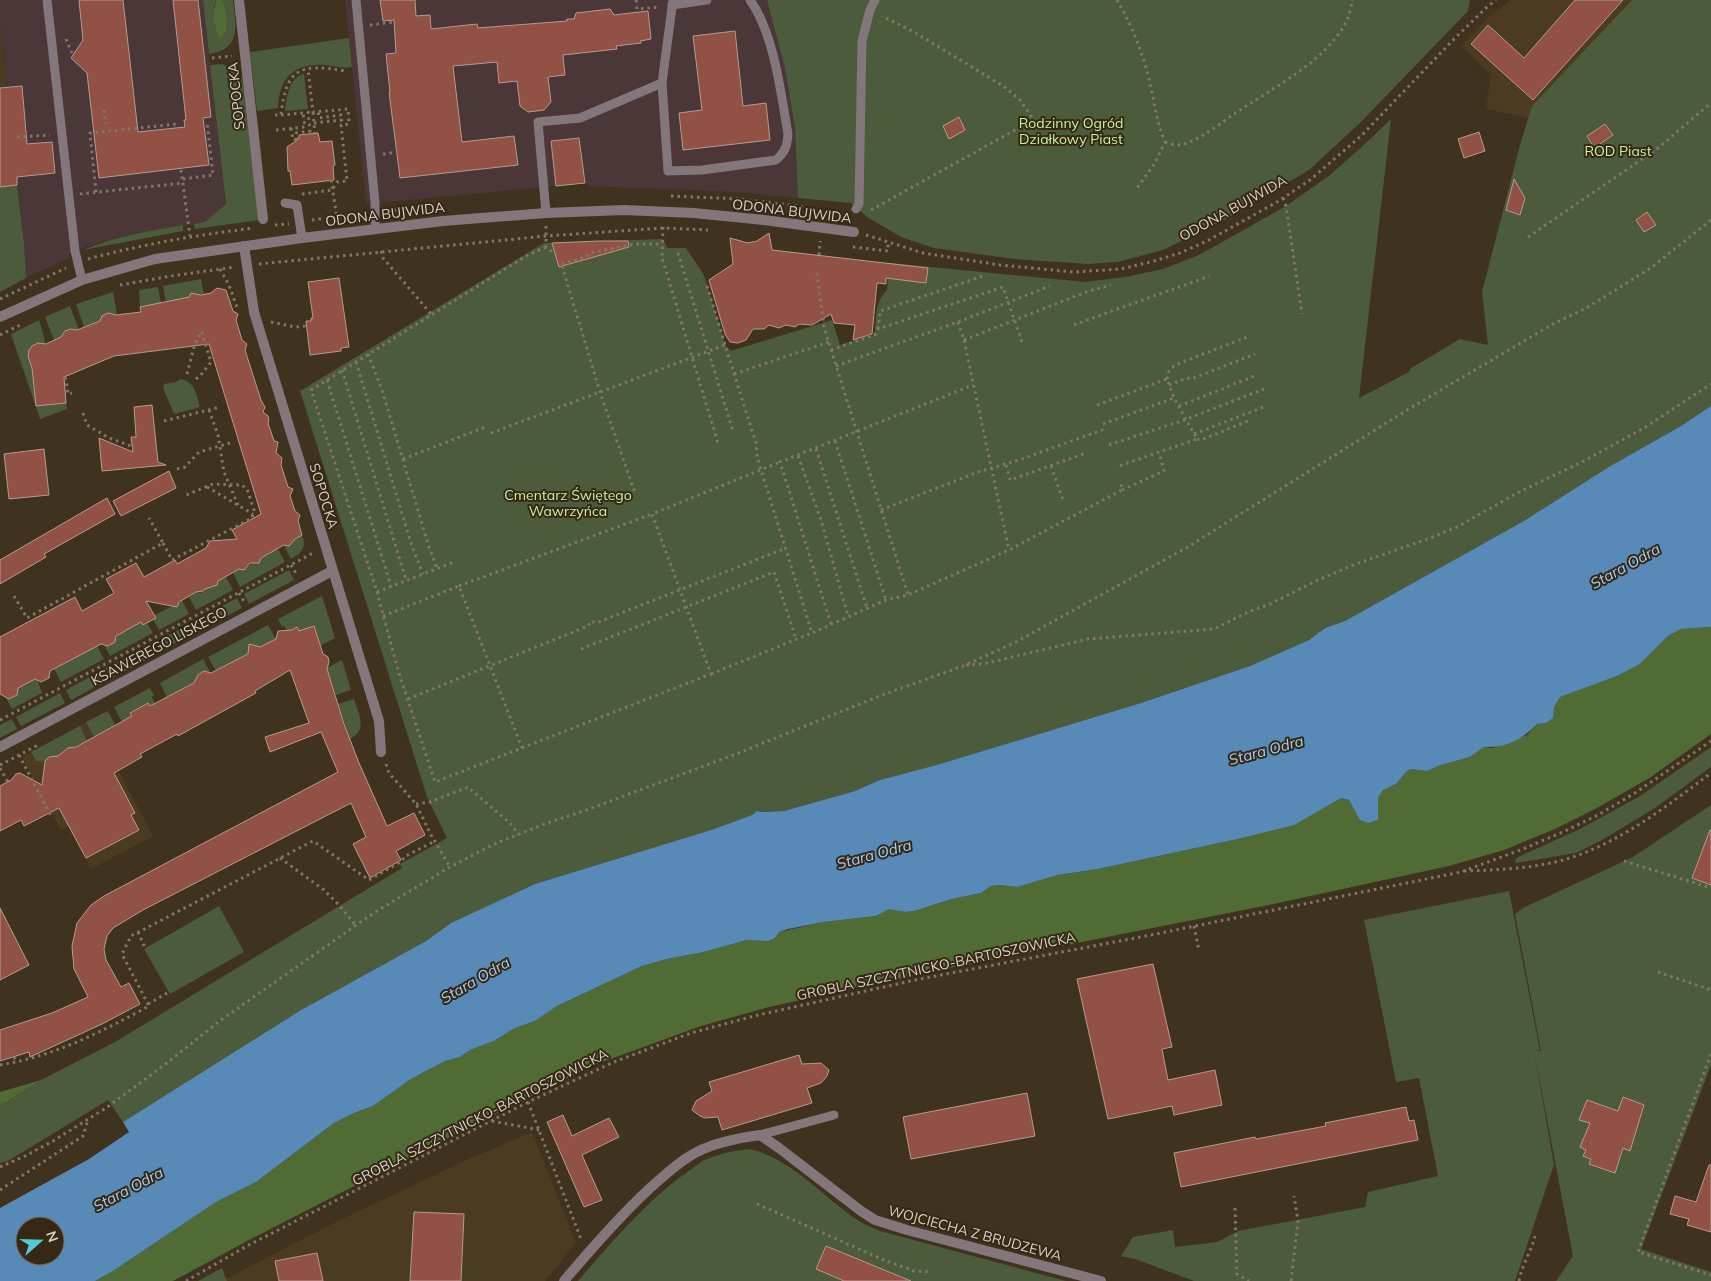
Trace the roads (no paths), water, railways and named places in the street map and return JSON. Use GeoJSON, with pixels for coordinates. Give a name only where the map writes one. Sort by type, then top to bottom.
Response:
{"type":"FeatureCollection","features":[{"type":"Feature","properties":{"kind":"street","name":"SOPOCKA"},"geometry":{"type":"LineString","coordinates":[[239,0],[263,219]]}},
{"type":"Feature","properties":{"kind":"street","name":"ODONA BUJWIDA"},"geometry":{"type":"LineString","coordinates":[[0,317],[82,280],[155,259],[302,238],[443,221],[546,213],[624,210],[694,213],[854,232]]}},
{"type":"Feature","properties":{"kind":"street","name":"SOPOCKA"},"geometry":{"type":"LineString","coordinates":[[244,246],[257,322],[379,721],[382,752]]}},
{"type":"Feature","properties":{"kind":"street","name":"KSAWEREGO LISKEGO"},"geometry":{"type":"LineString","coordinates":[[0,747],[332,571]]}},
{"type":"Feature","properties":{"kind":"street"},"geometry":{"type":"LineString","coordinates":[[564,1281],[624,1213],[659,1180],[688,1157],[698,1151],[727,1141],[760,1135]]}},
{"type":"Feature","properties":{"kind":"street","name":"WOJCIECHA Z BRUDZEWA"},"geometry":{"type":"LineString","coordinates":[[760,1135],[875,1220],[1101,1281]]}},
{"type":"Feature","properties":{"kind":"lane"},"geometry":{"type":"LineString","coordinates":[[47,0],[75,251],[82,280]]}},
{"type":"Feature","properties":{"kind":"lane"},"geometry":{"type":"LineString","coordinates":[[356,0],[376,229]]}},
{"type":"Feature","properties":{"kind":"lane"},"geometry":{"type":"LineString","coordinates":[[707,0],[672,3],[662,83],[668,171],[702,170],[776,160],[784,153],[788,134],[772,54],[759,12],[750,0]]}},
{"type":"Feature","properties":{"kind":"lane"},"geometry":{"type":"LineString","coordinates":[[858,206],[862,41],[870,10],[875,0]]}},
{"type":"Feature","properties":{"kind":"lane"},"geometry":{"type":"LineString","coordinates":[[546,213],[538,122],[580,118],[662,83]]}},
{"type":"Feature","properties":{"kind":"lane"},"geometry":{"type":"LineString","coordinates":[[285,203],[297,205],[302,238]]}},
{"type":"Feature","properties":{"kind":"lane"},"geometry":{"type":"LineString","coordinates":[[760,1135],[834,1115]]}},
{"type":"Feature","properties":{"kind":"water","name":"Stara Odra"},"geometry":{"type":"Polygon","coordinates":[[[1711,406],[1711,627],[1681,629],[1668,636],[1640,664],[1617,676],[1560,697],[1554,707],[1553,718],[1546,723],[1537,724],[1513,742],[1499,746],[1484,747],[1470,757],[1427,771],[1412,769],[1407,771],[1396,784],[1383,790],[1378,798],[1378,820],[1369,823],[1360,820],[1349,800],[1341,798],[1294,825],[1233,840],[1098,869],[1058,875],[1017,887],[991,886],[981,893],[952,899],[914,911],[905,912],[889,909],[876,916],[824,922],[788,929],[779,932],[775,938],[768,941],[747,940],[642,966],[557,1006],[535,1021],[515,1028],[494,1041],[470,1050],[460,1057],[445,1061],[411,1079],[373,1106],[334,1123],[256,1182],[216,1202],[95,1281],[0,1281],[0,1208],[89,1159],[129,1132],[123,1122],[301,1010],[426,941],[451,923],[535,884],[714,829],[752,815],[757,811],[784,811],[855,791],[880,780],[940,764],[1141,703],[1250,666],[1309,640],[1325,628],[1345,621],[1522,522],[1612,465],[1681,426],[1711,406]]]}},
{"type":"Feature","properties":{"kind":"park label","name":"Rodzinny Ogród Działkowy Piast"},"geometry":{"type":"Point","coordinates":[1071,132]}},
{"type":"Feature","properties":{"kind":"park label","name":"ROD Piast"},"geometry":{"type":"Point","coordinates":[1618,151]}},
{"type":"Feature","properties":{"kind":"park label","name":"Cmentarz Świętego Wawrzyńca"},"geometry":{"type":"Point","coordinates":[568,504]}}]}
